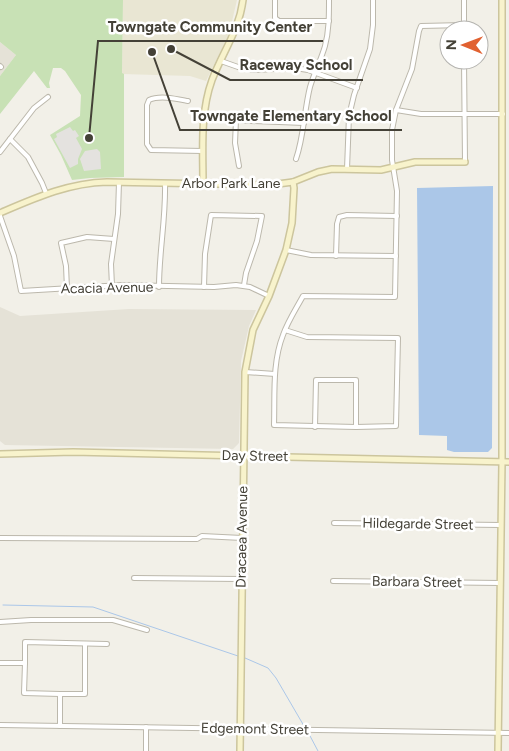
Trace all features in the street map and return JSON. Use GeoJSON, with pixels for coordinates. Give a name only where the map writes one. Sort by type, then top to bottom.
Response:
{"type":"FeatureCollection","features":[{"type":"Feature","properties":{"kind":"street"},"geometry":{"type":"LineString","coordinates":[[203,184],[204,117],[209,90],[235,32],[243,0]]}},
{"type":"Feature","properties":{"kind":"street"},"geometry":{"type":"LineString","coordinates":[[275,0],[274,14],[275,18],[279,21],[329,22]]}},
{"type":"Feature","properties":{"kind":"street"},"geometry":{"type":"LineString","coordinates":[[296,159],[302,143],[307,100],[325,44],[329,22],[329,0]]}},
{"type":"Feature","properties":{"kind":"street"},"geometry":{"type":"LineString","coordinates":[[347,169],[348,126],[351,104],[370,49],[374,0]]}},
{"type":"Feature","properties":{"kind":"street"},"geometry":{"type":"LineString","coordinates":[[464,0],[464,20]]}},
{"type":"Feature","properties":{"kind":"street"},"geometry":{"type":"LineString","coordinates":[[498,751],[502,462],[502,0]]}},
{"type":"Feature","properties":{"kind":"street"},"geometry":{"type":"LineString","coordinates":[[285,330],[307,337],[398,338],[396,426],[356,428],[274,424],[275,374],[278,354],[285,330],[303,296],[395,297],[397,183],[394,168],[392,130],[396,110],[412,69],[421,26],[439,27]]}},
{"type":"Feature","properties":{"kind":"street"},"geometry":{"type":"LineString","coordinates":[[221,62],[254,70],[295,68],[315,72],[357,88]]}},
{"type":"Feature","properties":{"kind":"street"},"geometry":{"type":"LineString","coordinates":[[464,70],[465,162]]}},
{"type":"Feature","properties":{"kind":"street"},"geometry":{"type":"LineString","coordinates":[[0,152],[34,108],[48,96]]}},
{"type":"Feature","properties":{"kind":"street"},"geometry":{"type":"LineString","coordinates":[[188,101],[171,98],[153,98],[149,100],[147,104],[147,144],[151,150],[203,151]]}},
{"type":"Feature","properties":{"kind":"street"},"geometry":{"type":"LineString","coordinates":[[396,110],[414,114],[503,114]]}},
{"type":"Feature","properties":{"kind":"street"},"geometry":{"type":"LineString","coordinates":[[204,117],[304,123]]}},
{"type":"Feature","properties":{"kind":"street"},"geometry":{"type":"LineString","coordinates":[[236,120],[235,143],[239,166]]}},
{"type":"Feature","properties":{"kind":"street"},"geometry":{"type":"LineString","coordinates":[[10,139],[28,157],[46,193]]}},
{"type":"Feature","properties":{"kind":"street","name":"Arbor Park Lane"},"geometry":{"type":"LineString","coordinates":[[0,215],[46,193],[87,184],[119,182],[270,185],[293,182],[318,172],[332,169],[381,170],[415,162],[465,162]]}},
{"type":"Feature","properties":{"kind":"street"},"geometry":{"type":"LineString","coordinates":[[112,286],[111,264],[118,214],[119,182]]}},
{"type":"Feature","properties":{"kind":"street","name":"Dracaea Avenue"},"geometry":{"type":"LineString","coordinates":[[240,751],[245,372],[253,330],[269,296],[286,250],[292,223],[293,182]]}},
{"type":"Feature","properties":{"kind":"street"},"geometry":{"type":"LineString","coordinates":[[158,287],[165,216],[165,183]]}},
{"type":"Feature","properties":{"kind":"street"},"geometry":{"type":"LineString","coordinates":[[204,287],[205,254],[211,214],[262,216],[244,285]]}},
{"type":"Feature","properties":{"kind":"street","name":"Acacia Avenue"},"geometry":{"type":"LineString","coordinates":[[0,215],[14,256],[21,292],[129,285],[158,287],[244,285],[269,296]]}},
{"type":"Feature","properties":{"kind":"street"},"geometry":{"type":"LineString","coordinates":[[336,256],[336,224],[339,217],[347,215],[397,216]]}},
{"type":"Feature","properties":{"kind":"street"},"geometry":{"type":"LineString","coordinates":[[67,288],[61,242],[87,237],[114,239]]}},
{"type":"Feature","properties":{"kind":"street"},"geometry":{"type":"LineString","coordinates":[[286,250],[306,255],[396,256]]}},
{"type":"Feature","properties":{"kind":"street"},"geometry":{"type":"LineString","coordinates":[[245,372],[275,374]]}},
{"type":"Feature","properties":{"kind":"street"},"geometry":{"type":"LineString","coordinates":[[315,427],[316,380],[356,380],[356,428]]}},
{"type":"Feature","properties":{"kind":"street","name":"Day Street"},"geometry":{"type":"LineString","coordinates":[[0,454],[73,452],[509,462]]}},
{"type":"Feature","properties":{"kind":"street","name":"Hildegarde Street"},"geometry":{"type":"LineString","coordinates":[[334,523],[501,525]]}},
{"type":"Feature","properties":{"kind":"street"},"geometry":{"type":"LineString","coordinates":[[0,538],[197,539],[202,536],[242,538]]}},
{"type":"Feature","properties":{"kind":"street"},"geometry":{"type":"LineString","coordinates":[[134,578],[242,579]]}},
{"type":"Feature","properties":{"kind":"street","name":"Barbara Street"},"geometry":{"type":"LineString","coordinates":[[334,581],[500,584]]}},
{"type":"Feature","properties":{"kind":"street"},"geometry":{"type":"LineString","coordinates":[[0,622],[113,620],[147,630]]}},
{"type":"Feature","properties":{"kind":"street"},"geometry":{"type":"LineString","coordinates":[[86,644],[85,694],[24,693],[25,642],[107,644]]}},
{"type":"Feature","properties":{"kind":"street"},"geometry":{"type":"LineString","coordinates":[[0,663],[25,663]]}},
{"type":"Feature","properties":{"kind":"street"},"geometry":{"type":"LineString","coordinates":[[60,694],[60,726]]}},
{"type":"Feature","properties":{"kind":"street","name":"Edgemont Street"},"geometry":{"type":"LineString","coordinates":[[0,725],[509,733]]}},
{"type":"Feature","properties":{"kind":"street"},"geometry":{"type":"LineString","coordinates":[[146,727],[146,751]]}},
{"type":"Feature","properties":{"kind":"shaded area"},"geometry":{"type":"Polygon","coordinates":[[[123,0],[237,0],[229,34],[206,81],[190,76],[122,74],[123,0]]]}},
{"type":"Feature","properties":{"kind":"shaded area"},"geometry":{"type":"Polygon","coordinates":[[[0,42],[16,55],[0,76],[0,42]]]}},
{"type":"Feature","properties":{"kind":"shaded area"},"geometry":{"type":"Polygon","coordinates":[[[70,127],[79,136],[76,138],[82,149],[78,164],[70,168],[54,139],[57,137],[56,134],[70,127]]]}},
{"type":"Feature","properties":{"kind":"shaded area"},"geometry":{"type":"Polygon","coordinates":[[[97,149],[100,152],[101,169],[84,171],[80,159],[85,151],[97,149]]]}},
{"type":"Feature","properties":{"kind":"shaded area"},"geometry":{"type":"Polygon","coordinates":[[[0,307],[20,316],[129,309],[256,310],[249,326],[241,361],[239,443],[233,449],[5,445],[0,441],[0,307]]]}},
{"type":"Feature","properties":{"kind":"green space"},"geometry":{"type":"Polygon","coordinates":[[[0,0],[123,0],[124,177],[72,180],[50,135],[80,116],[81,95],[61,68],[53,68],[49,83],[50,88],[47,88],[34,71],[0,114],[0,76],[16,55],[0,42],[0,0]]]}},
{"type":"Feature","properties":{"kind":"water"},"geometry":{"type":"Polygon","coordinates":[[[493,186],[492,448],[488,452],[454,452],[447,450],[447,436],[419,435],[417,188],[493,186]]]}},
{"type":"Feature","properties":{"kind":"waterway"},"geometry":{"type":"LineString","coordinates":[[3,605],[93,607],[238,656]]}},
{"type":"Feature","properties":{"kind":"waterway"},"geometry":{"type":"LineString","coordinates":[[245,658],[268,668],[276,678],[304,726]]}},
{"type":"Feature","properties":{"kind":"waterway"},"geometry":{"type":"LineString","coordinates":[[309,734],[318,751]]}},
{"type":"Feature","properties":{"kind":"place","name":"Raceway School"},"geometry":{"type":"Point","coordinates":[171,49]}},
{"type":"Feature","properties":{"kind":"place","name":"Towngate Elementary School"},"geometry":{"type":"Point","coordinates":[152,52]}},
{"type":"Feature","properties":{"kind":"place","name":"Towngate Community Center"},"geometry":{"type":"Point","coordinates":[89,138]}}]}
